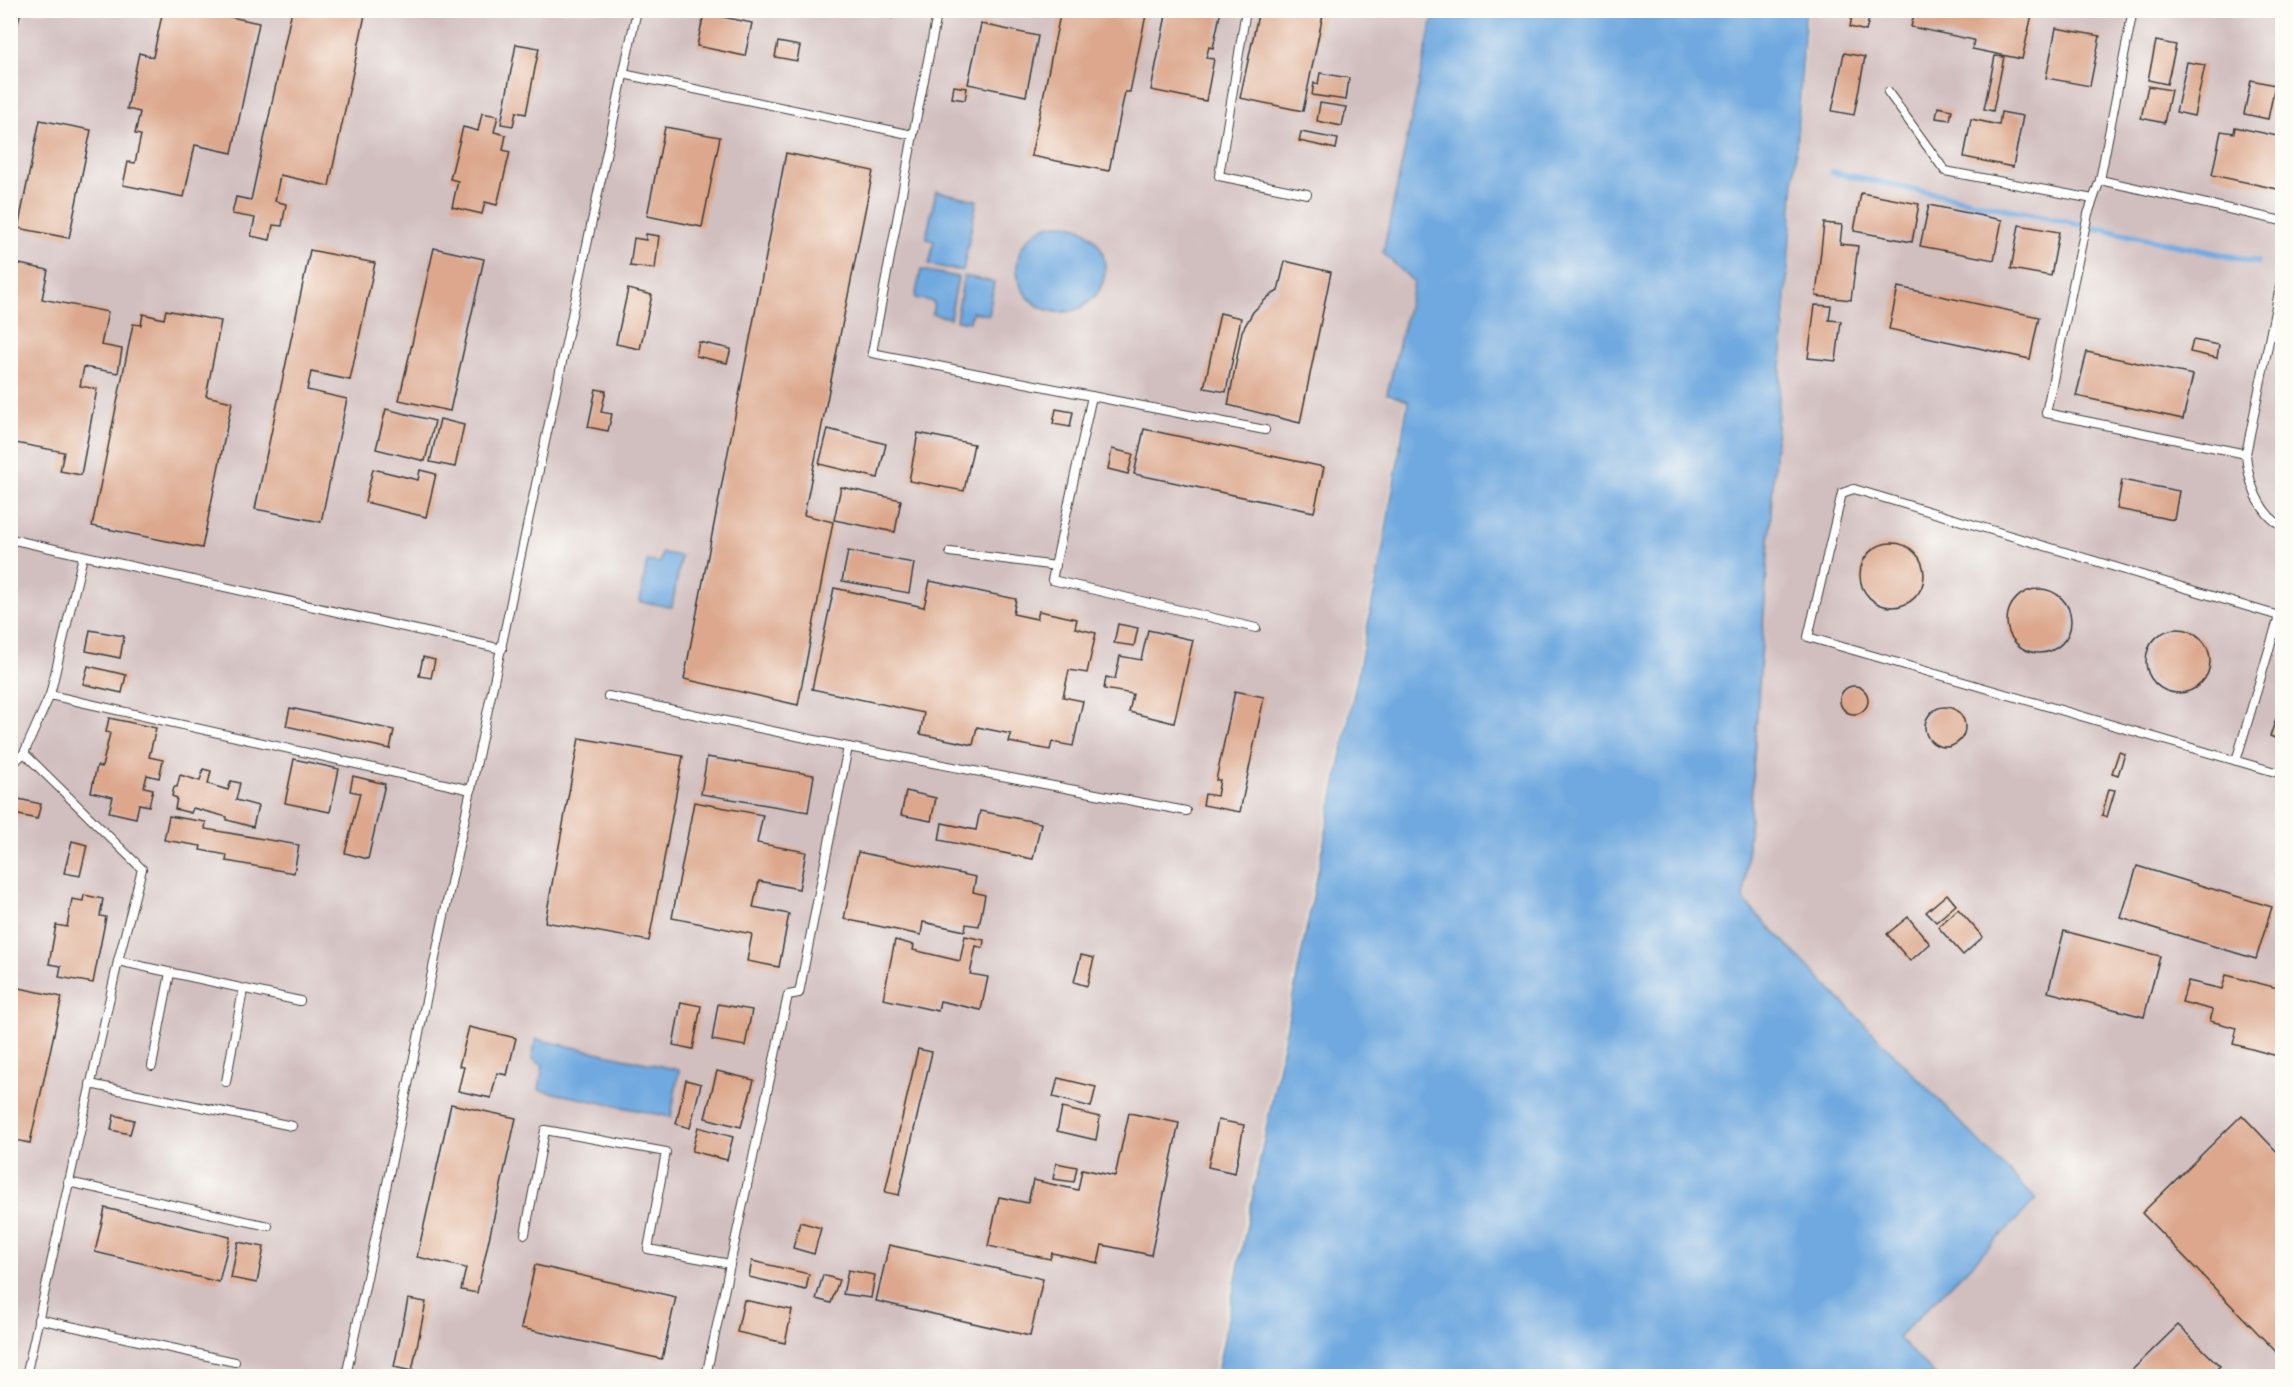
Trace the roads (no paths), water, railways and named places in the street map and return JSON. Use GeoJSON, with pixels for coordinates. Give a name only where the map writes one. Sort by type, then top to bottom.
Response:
{"type":"FeatureCollection","features":[{"type":"Feature","properties":{"kind":"lane"},"geometry":{"type":"LineString","coordinates":[[346,1377],[637,10]]}},
{"type":"Feature","properties":{"kind":"lane"},"geometry":{"type":"LineString","coordinates":[[938,10],[872,353],[1265,430]]}},
{"type":"Feature","properties":{"kind":"lane"},"geometry":{"type":"LineString","coordinates":[[1246,10],[1219,176],[1307,194]]}},
{"type":"Feature","properties":{"kind":"lane"},"geometry":{"type":"LineString","coordinates":[[2133,10],[2100,180],[2088,214],[2046,413],[2246,454]]}},
{"type":"Feature","properties":{"kind":"lane"},"geometry":{"type":"LineString","coordinates":[[623,74],[913,135]]}},
{"type":"Feature","properties":{"kind":"lane"},"geometry":{"type":"LineString","coordinates":[[1888,92],[1945,171],[2093,199]]}},
{"type":"Feature","properties":{"kind":"lane"},"geometry":{"type":"LineString","coordinates":[[2100,180],[2283,221]]}},
{"type":"Feature","properties":{"kind":"lane"},"geometry":{"type":"LineString","coordinates":[[2283,277],[2246,454],[2247,471],[2254,493],[2275,522],[2283,526]]}},
{"type":"Feature","properties":{"kind":"lane"},"geometry":{"type":"LineString","coordinates":[[1092,396],[1052,580],[1256,628]]}},
{"type":"Feature","properties":{"kind":"lane"},"geometry":{"type":"LineString","coordinates":[[2236,760],[2279,616],[1854,489],[1842,493],[1808,637],[2283,774]]}},
{"type":"Feature","properties":{"kind":"lane"},"geometry":{"type":"LineString","coordinates":[[10,539],[502,649]]}},
{"type":"Feature","properties":{"kind":"lane"},"geometry":{"type":"LineString","coordinates":[[950,552],[1056,566]]}},
{"type":"Feature","properties":{"kind":"lane"},"geometry":{"type":"LineString","coordinates":[[10,766],[24,753],[50,695],[83,556]]}},
{"type":"Feature","properties":{"kind":"lane"},"geometry":{"type":"LineString","coordinates":[[50,695],[471,790]]}},
{"type":"Feature","properties":{"kind":"lane"},"geometry":{"type":"LineString","coordinates":[[608,696],[848,747],[1186,811]]}},
{"type":"Feature","properties":{"kind":"lane"},"geometry":{"type":"LineString","coordinates":[[706,1377],[788,995],[799,993],[848,747]]}},
{"type":"Feature","properties":{"kind":"lane"},"geometry":{"type":"LineString","coordinates":[[24,753],[142,869],[90,1084],[26,1377]]}},
{"type":"Feature","properties":{"kind":"lane"},"geometry":{"type":"LineString","coordinates":[[118,962],[300,1001]]}},
{"type":"Feature","properties":{"kind":"lane"},"geometry":{"type":"LineString","coordinates":[[152,1066],[170,973]]}},
{"type":"Feature","properties":{"kind":"lane"},"geometry":{"type":"LineString","coordinates":[[226,1082],[243,990]]}},
{"type":"Feature","properties":{"kind":"lane"},"geometry":{"type":"LineString","coordinates":[[90,1084],[292,1125]]}},
{"type":"Feature","properties":{"kind":"lane"},"geometry":{"type":"LineString","coordinates":[[525,1234],[544,1130],[666,1152],[648,1249],[730,1264]]}},
{"type":"Feature","properties":{"kind":"lane"},"geometry":{"type":"LineString","coordinates":[[68,1182],[268,1226]]}},
{"type":"Feature","properties":{"kind":"lane"},"geometry":{"type":"LineString","coordinates":[[39,1319],[235,1362]]}},
{"type":"Feature","properties":{"kind":"water"},"geometry":{"type":"Polygon","coordinates":[[[1434,10],[1806,11],[1744,901],[2037,1200],[1898,1337],[1936,1376],[1216,1376],[1379,568],[1408,401],[1387,394],[1414,282],[1383,253],[1434,10]]]}},
{"type":"Feature","properties":{"kind":"water"},"geometry":{"type":"Polygon","coordinates":[[[936,191],[977,200],[963,271],[929,265],[934,241],[926,239],[936,191]]]}},
{"type":"Feature","properties":{"kind":"water"},"geometry":{"type":"Polygon","coordinates":[[[1052,224],[1070,224],[1086,231],[1098,243],[1105,259],[1105,277],[1098,293],[1086,305],[1070,312],[1052,312],[1036,305],[1024,293],[1017,277],[1017,259],[1024,243],[1036,231],[1052,224]]]}},
{"type":"Feature","properties":{"kind":"water"},"geometry":{"type":"Polygon","coordinates":[[[921,270],[958,277],[950,318],[932,314],[934,302],[915,298],[921,270]]]}},
{"type":"Feature","properties":{"kind":"water"},"geometry":{"type":"Polygon","coordinates":[[[964,276],[994,282],[989,315],[972,312],[970,322],[956,320],[964,276]]]}},
{"type":"Feature","properties":{"kind":"water"},"geometry":{"type":"Polygon","coordinates":[[[662,553],[681,556],[672,607],[640,602],[647,561],[660,563],[662,553]]]}},
{"type":"Feature","properties":{"kind":"water"},"geometry":{"type":"Polygon","coordinates":[[[536,1039],[679,1070],[671,1117],[539,1090],[543,1065],[532,1059],[536,1039]]]}},
{"type":"Feature","properties":{"kind":"waterway"},"geometry":{"type":"LineString","coordinates":[[1832,172],[2257,262]]}}]}
